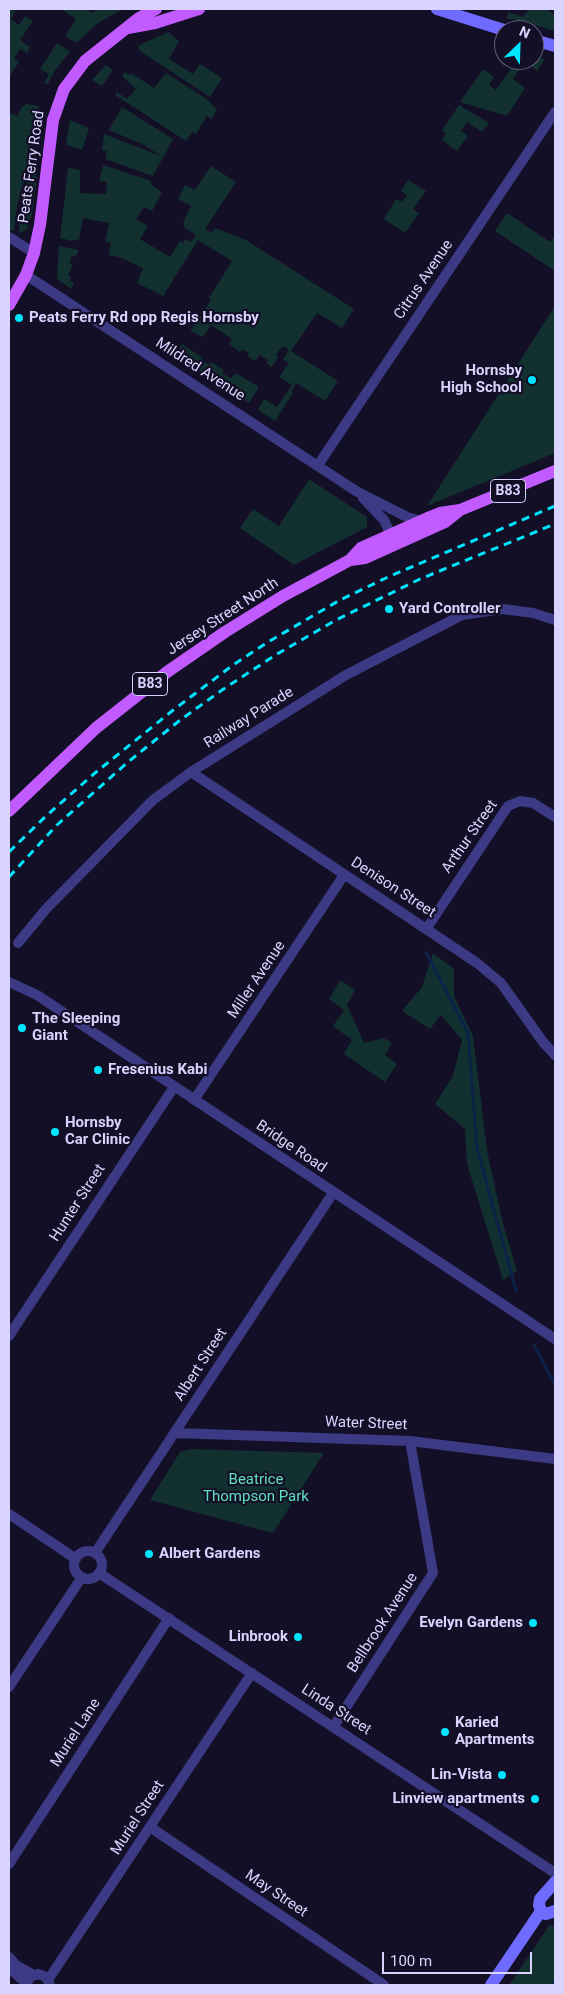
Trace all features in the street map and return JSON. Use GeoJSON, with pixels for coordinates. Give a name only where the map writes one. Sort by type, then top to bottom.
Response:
{"type":"FeatureCollection","features":[{"type":"Feature","properties":{"kind":"main road"},"geometry":{"type":"LineString","coordinates":[[139,18],[151,9]]}},
{"type":"Feature","properties":{"kind":"main road","name":"Peats Ferry Road"},"geometry":{"type":"LineString","coordinates":[[9,305],[26,275],[34,253],[40,225],[52,120],[58,100],[70,79],[85,61],[139,18],[156,9]]}},
{"type":"Feature","properties":{"kind":"main road","name":"Peats Ferry Road"},"geometry":{"type":"LineString","coordinates":[[128,28],[155,23],[199,9]]}},
{"type":"Feature","properties":{"kind":"main road"},"geometry":{"type":"LineString","coordinates":[[437,9],[494,27]]}},
{"type":"Feature","properties":{"kind":"main road","name":"Jersey Street North"},"geometry":{"type":"LineString","coordinates":[[9,811],[84,738],[167,672],[250,616],[350,560],[365,558],[421,521],[440,513],[460,510],[555,471]]}},
{"type":"Feature","properties":{"kind":"main road","name":"Jersey Street North"},"geometry":{"type":"LineString","coordinates":[[393,539],[445,522],[460,510]]}},
{"type":"Feature","properties":{"kind":"main road"},"geometry":{"type":"LineString","coordinates":[[491,1985],[541,1911],[539,1902],[550,1896],[555,1882]]}},
{"type":"Feature","properties":{"kind":"main road"},"geometry":{"type":"LineString","coordinates":[[541,1911],[549,1914],[555,1911]]}},
{"type":"Feature","properties":{"kind":"street","name":"Citrus Avenue"},"geometry":{"type":"LineString","coordinates":[[318,465],[555,112]]}},
{"type":"Feature","properties":{"kind":"street"},"geometry":{"type":"LineString","coordinates":[[9,237],[34,253]]}},
{"type":"Feature","properties":{"kind":"street","name":"Mildred Avenue"},"geometry":{"type":"LineString","coordinates":[[26,275],[356,491],[407,517],[421,521]]}},
{"type":"Feature","properties":{"kind":"street","name":"Mildred Avenue"},"geometry":{"type":"LineString","coordinates":[[356,491],[377,511],[393,539]]}},
{"type":"Feature","properties":{"kind":"street","name":"Railway Parade"},"geometry":{"type":"LineString","coordinates":[[18,943],[46,909],[153,800],[191,772],[346,675],[462,615],[503,609],[519,610],[551,618]]}},
{"type":"Feature","properties":{"kind":"street","name":"Denison Street"},"geometry":{"type":"LineString","coordinates":[[191,772],[344,876],[427,928],[501,983],[543,1042],[555,1055]]}},
{"type":"Feature","properties":{"kind":"street","name":"Arthur Street"},"geometry":{"type":"LineString","coordinates":[[427,928],[508,806],[520,801],[533,803],[555,817]]}},
{"type":"Feature","properties":{"kind":"street","name":"Miller Avenue"},"geometry":{"type":"LineString","coordinates":[[194,1100],[344,876]]}},
{"type":"Feature","properties":{"kind":"street","name":"Bridge Road"},"geometry":{"type":"LineString","coordinates":[[9,982],[37,995],[555,1339]]}},
{"type":"Feature","properties":{"kind":"street","name":"Hunter Street"},"geometry":{"type":"LineString","coordinates":[[9,1336],[174,1087]]}},
{"type":"Feature","properties":{"kind":"street","name":"Albert Street"},"geometry":{"type":"LineString","coordinates":[[95,1554],[333,1193]]}},
{"type":"Feature","properties":{"kind":"street","name":"Water Street"},"geometry":{"type":"LineString","coordinates":[[175,1433],[410,1441],[555,1459]]}},
{"type":"Feature","properties":{"kind":"street","name":"Bellbrook Avenue"},"geometry":{"type":"LineString","coordinates":[[334,1726],[433,1573],[410,1441]]}},
{"type":"Feature","properties":{"kind":"street"},"geometry":{"type":"LineString","coordinates":[[9,1514],[76,1559]]}},
{"type":"Feature","properties":{"kind":"street"},"geometry":{"type":"LineString","coordinates":[[91,1552],[100,1560],[101,1569],[99,1573],[89,1579],[82,1577],[76,1571],[74,1563],[76,1559],[82,1553],[91,1552]]}},
{"type":"Feature","properties":{"kind":"street","name":"Linda Street"},"geometry":{"type":"LineString","coordinates":[[99,1573],[555,1873]]}},
{"type":"Feature","properties":{"kind":"street"},"geometry":{"type":"LineString","coordinates":[[9,1687],[82,1577]]}},
{"type":"Feature","properties":{"kind":"street","name":"Muriel Lane"},"geometry":{"type":"LineString","coordinates":[[9,1864],[169,1618]]}},
{"type":"Feature","properties":{"kind":"street","name":"Muriel Street"},"geometry":{"type":"LineString","coordinates":[[49,1982],[252,1673]]}},
{"type":"Feature","properties":{"kind":"street","name":"May Street"},"geometry":{"type":"LineString","coordinates":[[150,1827],[384,1985]]}},
{"type":"Feature","properties":{"kind":"street"},"geometry":{"type":"LineString","coordinates":[[9,1957],[29,1981]]}},
{"type":"Feature","properties":{"kind":"street"},"geometry":{"type":"LineString","coordinates":[[9,1968],[29,1981]]}},
{"type":"Feature","properties":{"kind":"street"},"geometry":{"type":"LineString","coordinates":[[29,1981],[42,1975],[49,1982]]}},
{"type":"Feature","properties":{"kind":"green space"},"geometry":{"type":"Polygon","coordinates":[[[9,9],[16,10],[11,19],[19,25],[25,16],[33,21],[20,40],[30,47],[27,53],[20,49],[14,59],[19,62],[9,77],[9,9]]]}},
{"type":"Feature","properties":{"kind":"green space"},"geometry":{"type":"Polygon","coordinates":[[[61,9],[86,9],[93,13],[96,9],[123,9],[98,23],[76,43],[65,36],[76,19],[61,9]]]}},
{"type":"Feature","properties":{"kind":"green space"},"geometry":{"type":"Polygon","coordinates":[[[529,9],[546,9],[555,15],[555,31],[544,28],[544,20],[507,19],[508,12],[523,17],[529,9]]]}},
{"type":"Feature","properties":{"kind":"green space"},"geometry":{"type":"Polygon","coordinates":[[[168,32],[179,41],[169,59],[193,74],[200,64],[222,78],[210,97],[140,51],[138,46],[168,32]]]}},
{"type":"Feature","properties":{"kind":"green space"},"geometry":{"type":"Polygon","coordinates":[[[57,43],[70,52],[55,70],[47,85],[44,83],[49,74],[40,69],[57,43]]]}},
{"type":"Feature","properties":{"kind":"green space"},"geometry":{"type":"Polygon","coordinates":[[[106,65],[113,70],[102,86],[92,80],[106,65]]]}},
{"type":"Feature","properties":{"kind":"green space"},"geometry":{"type":"Polygon","coordinates":[[[483,69],[494,77],[489,85],[496,90],[510,70],[519,70],[513,79],[525,88],[507,116],[460,102],[483,69]]]}},
{"type":"Feature","properties":{"kind":"green space"},"geometry":{"type":"Polygon","coordinates":[[[125,72],[130,75],[131,73],[154,88],[166,73],[208,100],[217,110],[211,119],[207,116],[196,134],[192,132],[186,141],[115,95],[117,92],[127,99],[136,89],[122,76],[125,72]]]}},
{"type":"Feature","properties":{"kind":"green space"},"geometry":{"type":"Polygon","coordinates":[[[26,104],[39,106],[33,128],[32,164],[21,189],[14,230],[11,231],[9,229],[9,117],[11,113],[17,116],[26,104]]]}},
{"type":"Feature","properties":{"kind":"green space"},"geometry":{"type":"Polygon","coordinates":[[[459,105],[489,123],[482,132],[467,122],[461,131],[468,136],[457,151],[442,140],[446,133],[442,130],[459,105]]]}},
{"type":"Feature","properties":{"kind":"green space"},"geometry":{"type":"Polygon","coordinates":[[[122,107],[173,139],[153,176],[105,159],[107,151],[102,150],[104,134],[161,156],[144,145],[109,130],[122,107]]]}},
{"type":"Feature","properties":{"kind":"green space"},"geometry":{"type":"Polygon","coordinates":[[[70,120],[89,128],[82,150],[66,145],[70,120]]]}},
{"type":"Feature","properties":{"kind":"green space"},"geometry":{"type":"Polygon","coordinates":[[[35,165],[37,165],[36,186],[32,214],[27,229],[20,233],[20,209],[35,165]]]}},
{"type":"Feature","properties":{"kind":"green space"},"geometry":{"type":"Polygon","coordinates":[[[103,165],[151,181],[151,185],[162,192],[152,211],[144,207],[136,219],[148,226],[140,239],[170,257],[180,241],[183,243],[185,239],[191,242],[196,235],[185,228],[183,223],[191,206],[178,199],[185,185],[195,190],[211,166],[236,182],[205,229],[212,233],[215,228],[246,240],[354,309],[342,328],[317,313],[291,351],[338,381],[325,401],[296,383],[291,392],[293,393],[275,421],[258,410],[264,399],[277,407],[292,385],[279,377],[289,363],[283,360],[289,350],[284,346],[280,349],[272,367],[266,363],[268,360],[260,355],[255,361],[247,356],[249,353],[242,349],[240,352],[229,344],[232,339],[211,325],[203,337],[190,331],[211,300],[209,298],[232,261],[198,240],[163,296],[137,283],[143,268],[119,257],[109,255],[111,243],[105,242],[109,223],[83,218],[79,239],[72,241],[60,238],[68,168],[80,170],[80,193],[106,194],[107,182],[99,181],[103,165]]]}},
{"type":"Feature","properties":{"kind":"green space"},"geometry":{"type":"Polygon","coordinates":[[[408,180],[426,191],[413,209],[419,213],[405,233],[384,219],[396,199],[402,202],[407,195],[401,191],[408,180]]]}},
{"type":"Feature","properties":{"kind":"green space"},"geometry":{"type":"Polygon","coordinates":[[[507,213],[550,242],[555,235],[555,271],[495,231],[507,213]]]}},
{"type":"Feature","properties":{"kind":"green space"},"geometry":{"type":"Polygon","coordinates":[[[59,246],[79,250],[76,257],[72,256],[69,263],[73,265],[68,275],[71,276],[70,281],[74,283],[71,289],[57,279],[59,246]]]}},
{"type":"Feature","properties":{"kind":"green space","name":"Hornsby High School"},"geometry":{"type":"Polygon","coordinates":[[[555,306],[555,453],[427,506],[555,306]]]}},
{"type":"Feature","properties":{"kind":"green space"},"geometry":{"type":"Polygon","coordinates":[[[182,344],[203,358],[202,360],[209,365],[211,362],[224,370],[222,373],[231,378],[236,373],[259,387],[249,403],[175,356],[182,344]]]}},
{"type":"Feature","properties":{"kind":"green space"},"geometry":{"type":"Polygon","coordinates":[[[309,479],[367,517],[367,527],[294,565],[240,528],[253,509],[279,526],[309,479]]]}},
{"type":"Feature","properties":{"kind":"green space"},"geometry":{"type":"Polygon","coordinates":[[[433,953],[454,969],[454,996],[473,1036],[487,1150],[502,1220],[517,1271],[503,1280],[467,1164],[465,1129],[435,1104],[453,1076],[462,1040],[441,1015],[430,1029],[402,1011],[422,987],[433,953]]]}},
{"type":"Feature","properties":{"kind":"green space"},"geometry":{"type":"Polygon","coordinates":[[[340,980],[355,990],[347,1005],[364,1043],[384,1038],[392,1043],[385,1055],[397,1064],[385,1082],[344,1054],[352,1040],[333,1026],[344,1010],[329,999],[340,980]]]}},
{"type":"Feature","properties":{"kind":"green space","name":"Beatrice Thompson Park"},"geometry":{"type":"Polygon","coordinates":[[[191,1449],[324,1453],[273,1533],[150,1500],[180,1452],[191,1449]]]}},
{"type":"Feature","properties":{"kind":"green space"},"geometry":{"type":"Polygon","coordinates":[[[550,1924],[555,1927],[555,1985],[509,1985],[550,1924]]]}},
{"type":"Feature","properties":{"kind":"waterway"},"geometry":{"type":"LineString","coordinates":[[426,952],[468,1033],[477,1148],[516,1291]]}},
{"type":"Feature","properties":{"kind":"waterway"},"geometry":{"type":"LineString","coordinates":[[534,1345],[555,1385]]}},
{"type":"Feature","properties":{"kind":"waterway"},"geometry":{"type":"LineString","coordinates":[[552,1985],[555,1980]]}},
{"type":"Feature","properties":{"kind":"railway"},"geometry":{"type":"LineString","coordinates":[[9,852],[95,773],[172,711],[233,665],[268,642],[340,600],[388,577],[555,506]]}},
{"type":"Feature","properties":{"kind":"railway"},"geometry":{"type":"LineString","coordinates":[[9,877],[57,825],[128,762],[179,721],[277,654],[336,620],[420,579],[555,524]]}},
{"type":"Feature","properties":{"kind":"place","name":"Peats Ferry Rd opp Regis Hornsby"},"geometry":{"type":"Point","coordinates":[19,318]}},
{"type":"Feature","properties":{"kind":"place","name":"Hornsby High School"},"geometry":{"type":"Point","coordinates":[532,380]}},
{"type":"Feature","properties":{"kind":"place","name":"Yard Controller"},"geometry":{"type":"Point","coordinates":[389,609]}},
{"type":"Feature","properties":{"kind":"place","name":"The Sleeping Giant"},"geometry":{"type":"Point","coordinates":[22,1028]}},
{"type":"Feature","properties":{"kind":"place","name":"Fresenius Kabi"},"geometry":{"type":"Point","coordinates":[98,1070]}},
{"type":"Feature","properties":{"kind":"place","name":"Hornsby Car Clinic"},"geometry":{"type":"Point","coordinates":[55,1132]}},
{"type":"Feature","properties":{"kind":"place","name":"Albert Gardens"},"geometry":{"type":"Point","coordinates":[149,1554]}},
{"type":"Feature","properties":{"kind":"place","name":"Evelyn Gardens"},"geometry":{"type":"Point","coordinates":[533,1623]}},
{"type":"Feature","properties":{"kind":"place","name":"Linbrook"},"geometry":{"type":"Point","coordinates":[298,1637]}},
{"type":"Feature","properties":{"kind":"place","name":"Karied Apartments"},"geometry":{"type":"Point","coordinates":[445,1732]}},
{"type":"Feature","properties":{"kind":"place","name":"Lin-Vista"},"geometry":{"type":"Point","coordinates":[502,1775]}},
{"type":"Feature","properties":{"kind":"place","name":"Linview apartments"},"geometry":{"type":"Point","coordinates":[535,1799]}}]}
